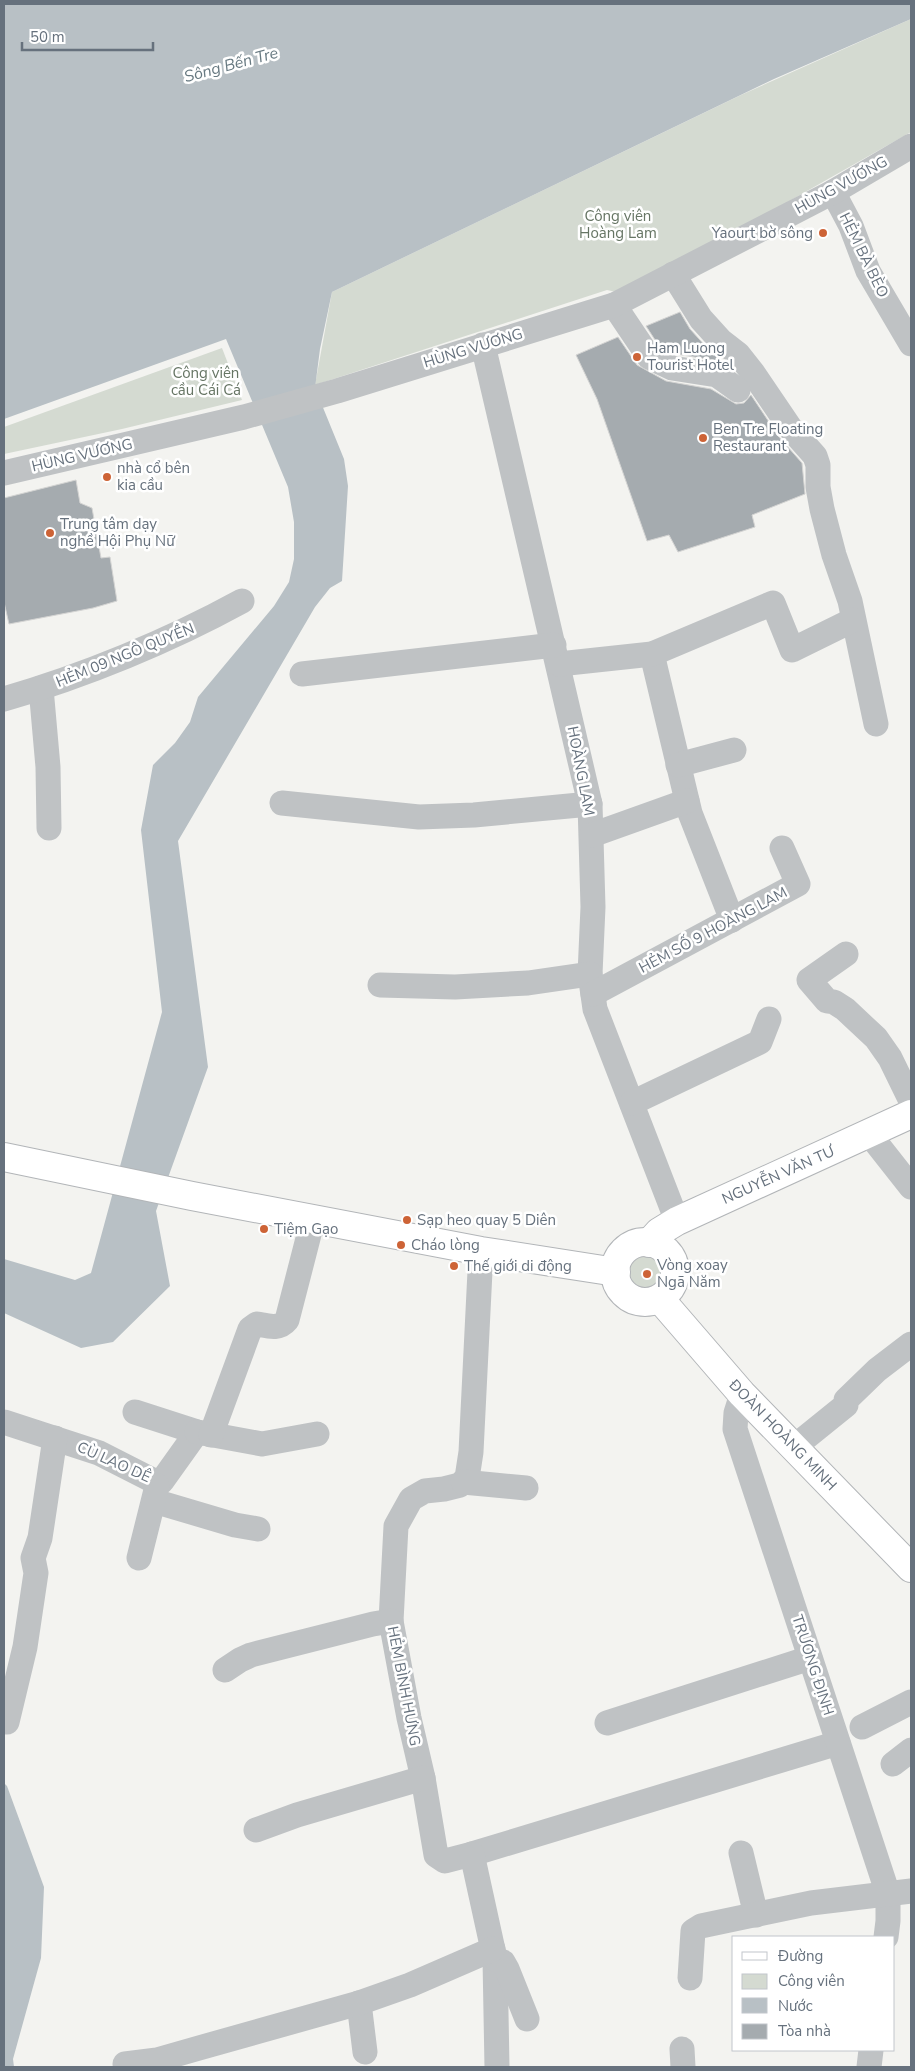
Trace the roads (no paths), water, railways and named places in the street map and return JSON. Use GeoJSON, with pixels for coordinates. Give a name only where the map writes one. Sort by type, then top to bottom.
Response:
{"type":"FeatureCollection","features":[{"type":"Feature","properties":{"kind":"main road","name":"NGUYỄN VĂN TƯ"},"geometry":{"type":"LineString","coordinates":[[649,1243],[658,1232],[677,1221],[911,1114]]}},
{"type":"Feature","properties":{"kind":"main road"},"geometry":{"type":"LineString","coordinates":[[4,1157],[192,1196],[481,1251],[616,1272]]}},
{"type":"Feature","properties":{"kind":"main road"},"geometry":{"type":"LineString","coordinates":[[649,1243],[666,1251],[672,1258],[675,1267],[672,1285],[660,1299],[650,1302],[639,1302],[630,1298],[620,1286],[616,1272],[617,1262],[622,1253],[630,1247],[649,1243]]}},
{"type":"Feature","properties":{"kind":"main road","name":"ĐOÀN HOÀNG MINH"},"geometry":{"type":"LineString","coordinates":[[660,1299],[742,1394],[910,1564]]}},
{"type":"Feature","properties":{"kind":"street","name":"HÙNG VƯƠNG"},"geometry":{"type":"LineString","coordinates":[[4,473],[244,417],[337,391],[614,305],[833,192],[911,146]]}},
{"type":"Feature","properties":{"kind":"street","name":"HẺM BÀ BÈO"},"geometry":{"type":"LineString","coordinates":[[833,192],[851,226],[868,271],[911,344]]}},
{"type":"Feature","properties":{"kind":"street"},"geometry":{"type":"LineString","coordinates":[[673,274],[701,319],[720,340],[738,354],[791,429],[815,456],[818,465],[818,487],[822,509],[834,555],[850,601],[876,724]]}},
{"type":"Feature","properties":{"kind":"street"},"geometry":{"type":"LineString","coordinates":[[614,305],[649,357],[672,368],[717,375],[738,390]]}},
{"type":"Feature","properties":{"kind":"street","name":"HOÀNG LAM"},"geometry":{"type":"LineString","coordinates":[[483,345],[557,654],[590,804],[593,907],[591,984],[595,1009],[677,1221]]}},
{"type":"Feature","properties":{"kind":"street","name":"HẺM 09 NGÔ QUYỀN"},"geometry":{"type":"LineString","coordinates":[[4,699],[41,688],[190,629],[242,601]]}},
{"type":"Feature","properties":{"kind":"street"},"geometry":{"type":"LineString","coordinates":[[302,674],[557,654],[652,654],[773,603],[792,650],[853,620]]}},
{"type":"Feature","properties":{"kind":"street"},"geometry":{"type":"LineString","coordinates":[[652,654],[687,801],[732,920]]}},
{"type":"Feature","properties":{"kind":"street"},"geometry":{"type":"LineString","coordinates":[[41,688],[48,767],[49,828]]}},
{"type":"Feature","properties":{"kind":"street"},"geometry":{"type":"LineString","coordinates":[[678,765],[734,750]]}},
{"type":"Feature","properties":{"kind":"street"},"geometry":{"type":"LineString","coordinates":[[592,835],[687,801]]}},
{"type":"Feature","properties":{"kind":"street"},"geometry":{"type":"LineString","coordinates":[[282,803],[419,817],[474,815],[590,804]]}},
{"type":"Feature","properties":{"kind":"street","name":"HẺM SỐ 9 HOÀNG LAM"},"geometry":{"type":"LineString","coordinates":[[591,984],[732,920],[798,884],[782,848]]}},
{"type":"Feature","properties":{"kind":"street"},"geometry":{"type":"LineString","coordinates":[[846,954],[809,980],[827,1001],[834,1002],[846,1009],[876,1038],[890,1058],[911,1101]]}},
{"type":"Feature","properties":{"kind":"street"},"geometry":{"type":"LineString","coordinates":[[380,985],[455,987],[528,982],[591,984]]}},
{"type":"Feature","properties":{"kind":"street"},"geometry":{"type":"LineString","coordinates":[[632,1103],[760,1042],[769,1019]]}},
{"type":"Feature","properties":{"kind":"street"},"geometry":{"type":"LineString","coordinates":[[870,1134],[911,1187]]}},
{"type":"Feature","properties":{"kind":"street","name":"CÙ LAO DÊ"},"geometry":{"type":"LineString","coordinates":[[4,1422],[99,1453],[156,1491],[162,1481],[204,1433],[250,1329],[257,1324],[282,1326],[287,1320],[313,1219]]}},
{"type":"Feature","properties":{"kind":"street"},"geometry":{"type":"LineString","coordinates":[[463,1482],[467,1478],[471,1452],[481,1251]]}},
{"type":"Feature","properties":{"kind":"street"},"geometry":{"type":"LineString","coordinates":[[794,1448],[846,1405],[846,1400],[877,1370],[911,1344]]}},
{"type":"Feature","properties":{"kind":"street","name":"TRƯƠNG ĐỊNH"},"geometry":{"type":"LineString","coordinates":[[742,1394],[736,1413],[735,1429],[838,1743],[899,1893],[888,1921],[886,1936]]}},
{"type":"Feature","properties":{"kind":"street"},"geometry":{"type":"LineString","coordinates":[[135,1412],[204,1433],[262,1444],[317,1434]]}},
{"type":"Feature","properties":{"kind":"street"},"geometry":{"type":"LineString","coordinates":[[7,1722],[26,1647],[36,1573],[33,1558],[40,1538],[55,1438]]}},
{"type":"Feature","properties":{"kind":"street"},"geometry":{"type":"LineString","coordinates":[[463,1482],[526,1488]]}},
{"type":"Feature","properties":{"kind":"street","name":"HẺM BÌNH HƯNG"},"geometry":{"type":"LineString","coordinates":[[463,1482],[460,1485],[444,1489],[424,1491],[410,1499],[396,1526],[391,1621],[423,1778],[436,1855],[445,1860],[472,1854]]}},
{"type":"Feature","properties":{"kind":"street"},"geometry":{"type":"LineString","coordinates":[[139,1558],[156,1491],[236,1525],[258,1529]]}},
{"type":"Feature","properties":{"kind":"street"},"geometry":{"type":"LineString","coordinates":[[225,1670],[240,1660],[264,1651],[391,1621]]}},
{"type":"Feature","properties":{"kind":"street"},"geometry":{"type":"LineString","coordinates":[[607,1722],[810,1658]]}},
{"type":"Feature","properties":{"kind":"street"},"geometry":{"type":"LineString","coordinates":[[862,1727],[911,1702]]}},
{"type":"Feature","properties":{"kind":"street"},"geometry":{"type":"LineString","coordinates":[[497,2067],[494,1954],[472,1854],[838,1743]]}},
{"type":"Feature","properties":{"kind":"street"},"geometry":{"type":"LineString","coordinates":[[256,1830],[297,1815],[423,1778]]}},
{"type":"Feature","properties":{"kind":"street"},"geometry":{"type":"LineString","coordinates":[[741,1853],[756,1914]]}},
{"type":"Feature","properties":{"kind":"street"},"geometry":{"type":"LineString","coordinates":[[690,1978],[693,1931],[701,1926],[811,1903],[899,1893]]}},
{"type":"Feature","properties":{"kind":"street"},"geometry":{"type":"LineString","coordinates":[[125,2064],[157,2060],[359,2003],[494,1954]]}},
{"type":"Feature","properties":{"kind":"street"},"geometry":{"type":"LineString","coordinates":[[494,1954],[503,1962],[507,1969],[527,2019]]}},
{"type":"Feature","properties":{"kind":"street"},"geometry":{"type":"LineString","coordinates":[[359,2003],[365,2052]]}},
{"type":"Feature","properties":{"kind":"street"},"geometry":{"type":"LineString","coordinates":[[869,2067],[871,2051]]}},
{"type":"Feature","properties":{"kind":"water","name":"Sông Bến Tre"},"geometry":{"type":"Polygon","coordinates":[[[4,4],[911,4],[911,19],[774,79],[332,292],[320,349],[315,388],[344,459],[348,486],[342,581],[330,588],[315,607],[178,841],[208,1067],[156,1211],[170,1286],[113,1342],[81,1348],[4,1313],[4,1259],[75,1280],[91,1273],[162,1012],[141,830],[153,765],[175,743],[190,722],[198,697],[274,606],[289,582],[294,559],[294,522],[288,487],[226,339],[4,419],[4,4]]]}},
{"type":"Feature","properties":{"kind":"water"},"geometry":{"type":"Polygon","coordinates":[[[4,1783],[7,1786],[44,1887],[41,1958],[13,2059],[14,2067],[4,2067],[4,1783]]]}},
{"type":"Feature","properties":{"kind":"place","name":"Yaourt bờ sông"},"geometry":{"type":"Point","coordinates":[823,233]}},
{"type":"Feature","properties":{"kind":"place","name":"Ham Luong Tourist Hotel"},"geometry":{"type":"Point","coordinates":[637,357]}},
{"type":"Feature","properties":{"kind":"place","name":"Ben Tre Floating Restaurant"},"geometry":{"type":"Point","coordinates":[703,438]}},
{"type":"Feature","properties":{"kind":"place","name":"nhà cổ bên kia cầu"},"geometry":{"type":"Point","coordinates":[107,477]}},
{"type":"Feature","properties":{"kind":"place","name":"Trung tâm dạy nghề Hội Phụ Nữ"},"geometry":{"type":"Point","coordinates":[50,533]}},
{"type":"Feature","properties":{"kind":"place","name":"Sạp heo quay 5 Diên"},"geometry":{"type":"Point","coordinates":[407,1220]}},
{"type":"Feature","properties":{"kind":"place","name":"Tiệm Gạo"},"geometry":{"type":"Point","coordinates":[264,1229]}},
{"type":"Feature","properties":{"kind":"place","name":"Cháo lòng"},"geometry":{"type":"Point","coordinates":[401,1245]}},
{"type":"Feature","properties":{"kind":"place","name":"Thế giới di động"},"geometry":{"type":"Point","coordinates":[454,1266]}},
{"type":"Feature","properties":{"kind":"place","name":"Vòng xoay Ngã Năm"},"geometry":{"type":"Point","coordinates":[647,1274]}},
{"type":"Feature","properties":{"kind":"park label","name":"Công viên Hoàng Lam"},"geometry":{"type":"Point","coordinates":[618,224]}},
{"type":"Feature","properties":{"kind":"park label","name":"Công viên cầu Cái Cá"},"geometry":{"type":"Point","coordinates":[206,382]}}]}
